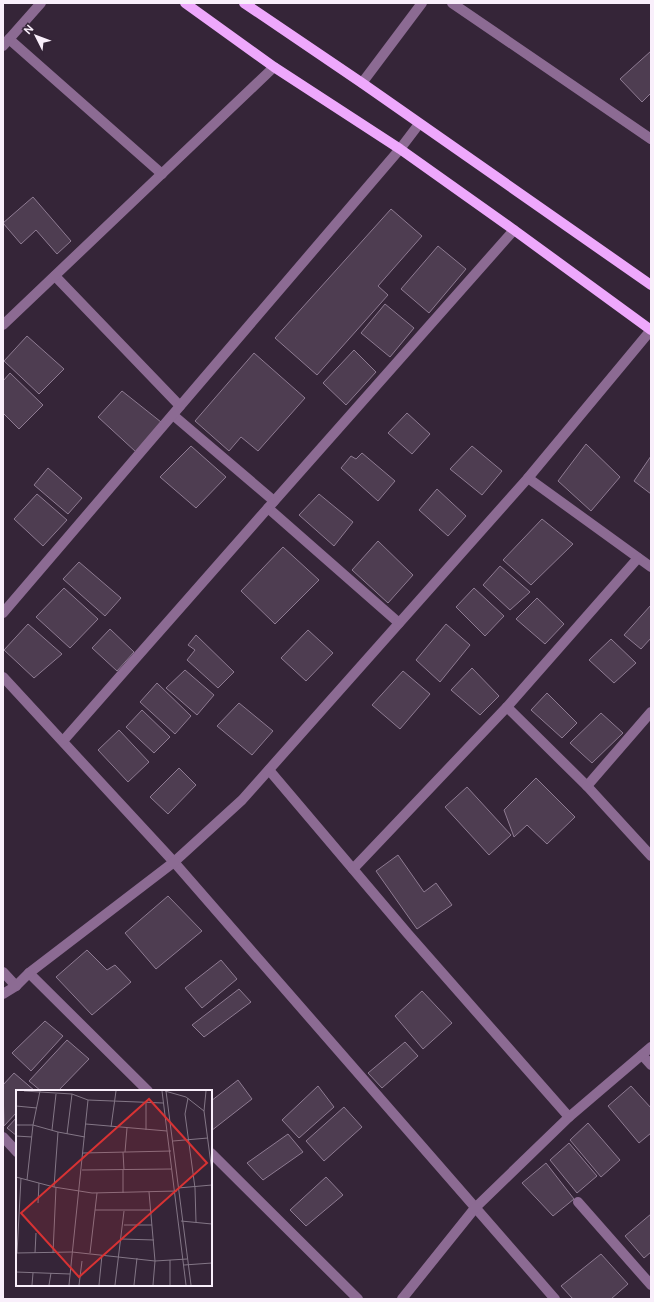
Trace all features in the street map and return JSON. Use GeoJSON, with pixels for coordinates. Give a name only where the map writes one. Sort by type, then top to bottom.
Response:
{"type":"FeatureCollection","features":[{"type":"Feature","properties":{"kind":"main road"},"geometry":{"type":"LineString","coordinates":[[185,3],[274,67],[400,150],[514,230],[651,330]]}},
{"type":"Feature","properties":{"kind":"main road"},"geometry":{"type":"LineString","coordinates":[[244,3],[362,83],[651,285]]}},
{"type":"Feature","properties":{"kind":"street"},"geometry":{"type":"LineString","coordinates":[[41,3],[6,42],[162,174]]}},
{"type":"Feature","properties":{"kind":"street"},"geometry":{"type":"LineString","coordinates":[[362,83],[422,3]]}},
{"type":"Feature","properties":{"kind":"street"},"geometry":{"type":"LineString","coordinates":[[452,3],[651,139]]}},
{"type":"Feature","properties":{"kind":"street"},"geometry":{"type":"LineString","coordinates":[[3,325],[274,67]]}},
{"type":"Feature","properties":{"kind":"street"},"geometry":{"type":"LineString","coordinates":[[3,614],[400,150],[419,124]]}},
{"type":"Feature","properties":{"kind":"street"},"geometry":{"type":"LineString","coordinates":[[63,742],[271,504],[514,230]]}},
{"type":"Feature","properties":{"kind":"street"},"geometry":{"type":"LineString","coordinates":[[55,276],[180,406]]}},
{"type":"Feature","properties":{"kind":"street"},"geometry":{"type":"LineString","coordinates":[[3,994],[16,986],[29,973],[174,862],[242,800],[528,478],[651,330]]}},
{"type":"Feature","properties":{"kind":"street"},"geometry":{"type":"LineString","coordinates":[[173,415],[399,623]]}},
{"type":"Feature","properties":{"kind":"street"},"geometry":{"type":"LineString","coordinates":[[528,478],[651,567]]}},
{"type":"Feature","properties":{"kind":"street"},"geometry":{"type":"LineString","coordinates":[[353,869],[506,707],[638,558]]}},
{"type":"Feature","properties":{"kind":"street"},"geometry":{"type":"LineString","coordinates":[[3,677],[174,862],[555,1299]]}},
{"type":"Feature","properties":{"kind":"street"},"geometry":{"type":"LineString","coordinates":[[506,707],[587,786],[651,856]]}},
{"type":"Feature","properties":{"kind":"street"},"geometry":{"type":"LineString","coordinates":[[587,786],[651,712]]}},
{"type":"Feature","properties":{"kind":"street"},"geometry":{"type":"LineString","coordinates":[[269,770],[408,934],[569,1116]]}},
{"type":"Feature","properties":{"kind":"street"},"geometry":{"type":"LineString","coordinates":[[3,972],[16,986]]}},
{"type":"Feature","properties":{"kind":"street"},"geometry":{"type":"LineString","coordinates":[[29,973],[147,1090]]}},
{"type":"Feature","properties":{"kind":"street"},"geometry":{"type":"LineString","coordinates":[[402,1299],[475,1208],[569,1116],[651,1047]]}},
{"type":"Feature","properties":{"kind":"street"},"geometry":{"type":"LineString","coordinates":[[642,1055],[651,1065]]}},
{"type":"Feature","properties":{"kind":"street"},"geometry":{"type":"LineString","coordinates":[[3,1137],[16,1151]]}},
{"type":"Feature","properties":{"kind":"street"},"geometry":{"type":"LineString","coordinates":[[212,1154],[358,1299]]}},
{"type":"Feature","properties":{"kind":"street"},"geometry":{"type":"LineString","coordinates":[[578,1202],[651,1285]]}},
{"type":"Feature","properties":{"kind":"building"},"geometry":{"type":"Polygon","coordinates":[[[651,51],[651,93],[642,102],[620,79],[651,51]]]}},
{"type":"Feature","properties":{"kind":"building"},"geometry":{"type":"Polygon","coordinates":[[[33,197],[71,241],[57,254],[36,230],[21,244],[3,223],[33,197]]]}},
{"type":"Feature","properties":{"kind":"building"},"geometry":{"type":"Polygon","coordinates":[[[391,209],[422,236],[378,286],[388,295],[317,375],[275,338],[391,209]]]}},
{"type":"Feature","properties":{"kind":"building"},"geometry":{"type":"Polygon","coordinates":[[[438,246],[466,269],[429,313],[401,289],[438,246]]]}},
{"type":"Feature","properties":{"kind":"building"},"geometry":{"type":"Polygon","coordinates":[[[385,304],[414,328],[390,357],[361,333],[385,304]]]}},
{"type":"Feature","properties":{"kind":"building"},"geometry":{"type":"Polygon","coordinates":[[[27,336],[64,369],[39,394],[4,361],[27,336]]]}},
{"type":"Feature","properties":{"kind":"building"},"geometry":{"type":"Polygon","coordinates":[[[354,350],[376,372],[346,405],[323,383],[354,350]]]}},
{"type":"Feature","properties":{"kind":"building"},"geometry":{"type":"Polygon","coordinates":[[[254,353],[305,398],[258,451],[241,437],[229,451],[195,421],[254,353]]]}},
{"type":"Feature","properties":{"kind":"building"},"geometry":{"type":"Polygon","coordinates":[[[10,373],[43,405],[19,429],[3,413],[3,381],[10,373]]]}},
{"type":"Feature","properties":{"kind":"building"},"geometry":{"type":"Polygon","coordinates":[[[122,391],[161,422],[136,452],[98,417],[122,391]]]}},
{"type":"Feature","properties":{"kind":"building"},"geometry":{"type":"Polygon","coordinates":[[[407,413],[430,434],[412,454],[388,433],[407,413]]]}},
{"type":"Feature","properties":{"kind":"building"},"geometry":{"type":"Polygon","coordinates":[[[586,444],[620,477],[591,511],[558,481],[586,444]]]}},
{"type":"Feature","properties":{"kind":"building"},"geometry":{"type":"Polygon","coordinates":[[[191,446],[226,477],[196,508],[160,477],[191,446]]]}},
{"type":"Feature","properties":{"kind":"building"},"geometry":{"type":"Polygon","coordinates":[[[472,446],[502,471],[482,495],[450,469],[472,446]]]}},
{"type":"Feature","properties":{"kind":"building"},"geometry":{"type":"Polygon","coordinates":[[[362,453],[395,481],[378,501],[341,468],[351,456],[356,459],[362,453]]]}},
{"type":"Feature","properties":{"kind":"building"},"geometry":{"type":"Polygon","coordinates":[[[651,456],[651,494],[634,481],[651,456]]]}},
{"type":"Feature","properties":{"kind":"building"},"geometry":{"type":"Polygon","coordinates":[[[48,468],[82,498],[68,514],[34,485],[48,468]]]}},
{"type":"Feature","properties":{"kind":"building"},"geometry":{"type":"Polygon","coordinates":[[[437,489],[466,516],[448,536],[419,510],[437,489]]]}},
{"type":"Feature","properties":{"kind":"building"},"geometry":{"type":"Polygon","coordinates":[[[37,494],[67,520],[43,546],[14,519],[37,494]]]}},
{"type":"Feature","properties":{"kind":"building"},"geometry":{"type":"Polygon","coordinates":[[[319,494],[353,522],[334,546],[299,515],[319,494]]]}},
{"type":"Feature","properties":{"kind":"building"},"geometry":{"type":"Polygon","coordinates":[[[542,519],[573,544],[531,585],[503,560],[542,519]]]}},
{"type":"Feature","properties":{"kind":"building"},"geometry":{"type":"Polygon","coordinates":[[[378,541],[413,575],[388,603],[352,570],[378,541]]]}},
{"type":"Feature","properties":{"kind":"building"},"geometry":{"type":"Polygon","coordinates":[[[283,547],[319,580],[275,624],[241,591],[283,547]]]}},
{"type":"Feature","properties":{"kind":"building"},"geometry":{"type":"Polygon","coordinates":[[[79,562],[121,598],[105,616],[63,579],[79,562]]]}},
{"type":"Feature","properties":{"kind":"building"},"geometry":{"type":"Polygon","coordinates":[[[500,566],[530,592],[510,610],[483,585],[500,566]]]}},
{"type":"Feature","properties":{"kind":"building"},"geometry":{"type":"Polygon","coordinates":[[[64,588],[98,619],[70,648],[36,617],[64,588]]]}},
{"type":"Feature","properties":{"kind":"building"},"geometry":{"type":"Polygon","coordinates":[[[474,588],[504,616],[485,636],[456,607],[474,588]]]}},
{"type":"Feature","properties":{"kind":"building"},"geometry":{"type":"Polygon","coordinates":[[[537,598],[564,624],[545,644],[516,619],[537,598]]]}},
{"type":"Feature","properties":{"kind":"building"},"geometry":{"type":"Polygon","coordinates":[[[651,605],[651,638],[641,649],[624,635],[651,605]]]}},
{"type":"Feature","properties":{"kind":"building"},"geometry":{"type":"Polygon","coordinates":[[[28,624],[62,654],[34,678],[4,650],[28,624]]]}},
{"type":"Feature","properties":{"kind":"building"},"geometry":{"type":"Polygon","coordinates":[[[446,624],[470,645],[440,682],[416,660],[446,624]]]}},
{"type":"Feature","properties":{"kind":"building"},"geometry":{"type":"Polygon","coordinates":[[[110,629],[134,652],[117,671],[92,648],[110,629]]]}},
{"type":"Feature","properties":{"kind":"building"},"geometry":{"type":"Polygon","coordinates":[[[308,630],[333,653],[306,681],[281,658],[308,630]]]}},
{"type":"Feature","properties":{"kind":"building"},"geometry":{"type":"Polygon","coordinates":[[[196,635],[234,672],[218,688],[187,660],[195,650],[188,645],[196,635]]]}},
{"type":"Feature","properties":{"kind":"building"},"geometry":{"type":"Polygon","coordinates":[[[611,639],[636,663],[614,683],[589,660],[611,639]]]}},
{"type":"Feature","properties":{"kind":"building"},"geometry":{"type":"Polygon","coordinates":[[[472,668],[499,696],[480,715],[451,690],[472,668]]]}},
{"type":"Feature","properties":{"kind":"building"},"geometry":{"type":"Polygon","coordinates":[[[185,670],[214,695],[197,715],[166,688],[185,670]]]}},
{"type":"Feature","properties":{"kind":"building"},"geometry":{"type":"Polygon","coordinates":[[[403,671],[430,694],[400,729],[372,705],[403,671]]]}},
{"type":"Feature","properties":{"kind":"building"},"geometry":{"type":"Polygon","coordinates":[[[157,683],[191,716],[175,734],[140,702],[157,683]]]}},
{"type":"Feature","properties":{"kind":"building"},"geometry":{"type":"Polygon","coordinates":[[[547,693],[577,723],[562,738],[531,710],[547,693]]]}},
{"type":"Feature","properties":{"kind":"building"},"geometry":{"type":"Polygon","coordinates":[[[239,703],[273,731],[252,755],[217,726],[239,703]]]}},
{"type":"Feature","properties":{"kind":"building"},"geometry":{"type":"Polygon","coordinates":[[[142,710],[170,737],[154,753],[126,727],[142,710]]]}},
{"type":"Feature","properties":{"kind":"building"},"geometry":{"type":"Polygon","coordinates":[[[601,713],[623,733],[592,763],[570,743],[601,713]]]}},
{"type":"Feature","properties":{"kind":"building"},"geometry":{"type":"Polygon","coordinates":[[[119,730],[149,762],[128,782],[98,750],[119,730]]]}},
{"type":"Feature","properties":{"kind":"building"},"geometry":{"type":"Polygon","coordinates":[[[179,768],[196,785],[168,814],[150,797],[179,768]]]}},
{"type":"Feature","properties":{"kind":"building"},"geometry":{"type":"Polygon","coordinates":[[[536,778],[575,817],[547,844],[527,825],[514,837],[504,810],[536,778]]]}},
{"type":"Feature","properties":{"kind":"building"},"geometry":{"type":"Polygon","coordinates":[[[467,787],[511,835],[489,855],[445,807],[467,787]]]}},
{"type":"Feature","properties":{"kind":"building"},"geometry":{"type":"Polygon","coordinates":[[[398,855],[424,892],[436,883],[452,905],[417,929],[376,871],[398,855]]]}},
{"type":"Feature","properties":{"kind":"building"},"geometry":{"type":"Polygon","coordinates":[[[168,896],[202,931],[156,969],[125,933],[168,896]]]}},
{"type":"Feature","properties":{"kind":"building"},"geometry":{"type":"Polygon","coordinates":[[[87,950],[107,970],[115,965],[131,982],[92,1015],[56,977],[87,950]]]}},
{"type":"Feature","properties":{"kind":"building"},"geometry":{"type":"Polygon","coordinates":[[[221,960],[237,979],[202,1008],[185,988],[221,960]]]}},
{"type":"Feature","properties":{"kind":"building"},"geometry":{"type":"Polygon","coordinates":[[[239,989],[251,1002],[204,1037],[192,1025],[239,989]]]}},
{"type":"Feature","properties":{"kind":"building"},"geometry":{"type":"Polygon","coordinates":[[[422,991],[452,1023],[423,1049],[395,1016],[422,991]]]}},
{"type":"Feature","properties":{"kind":"building"},"geometry":{"type":"Polygon","coordinates":[[[45,1021],[63,1036],[31,1071],[12,1053],[45,1021]]]}},
{"type":"Feature","properties":{"kind":"building"},"geometry":{"type":"Polygon","coordinates":[[[67,1040],[89,1059],[59,1090],[40,1090],[29,1081],[67,1040]]]}},
{"type":"Feature","properties":{"kind":"building"},"geometry":{"type":"Polygon","coordinates":[[[405,1042],[418,1056],[382,1088],[368,1073],[405,1042]]]}},
{"type":"Feature","properties":{"kind":"building"},"geometry":{"type":"Polygon","coordinates":[[[14,1073],[34,1090],[16,1090],[16,1113],[4,1126],[3,1085],[14,1073]]]}},
{"type":"Feature","properties":{"kind":"building"},"geometry":{"type":"Polygon","coordinates":[[[238,1080],[252,1099],[212,1130],[212,1100],[238,1080]]]}},
{"type":"Feature","properties":{"kind":"building"},"geometry":{"type":"Polygon","coordinates":[[[318,1086],[334,1107],[299,1138],[282,1120],[318,1086]]]}},
{"type":"Feature","properties":{"kind":"building"},"geometry":{"type":"Polygon","coordinates":[[[631,1086],[651,1108],[651,1133],[639,1143],[608,1106],[631,1086]]]}},
{"type":"Feature","properties":{"kind":"building"},"geometry":{"type":"Polygon","coordinates":[[[344,1107],[362,1127],[324,1161],[306,1141],[344,1107]]]}},
{"type":"Feature","properties":{"kind":"building"},"geometry":{"type":"Polygon","coordinates":[[[16,1118],[16,1135],[7,1128],[16,1118]]]}},
{"type":"Feature","properties":{"kind":"building"},"geometry":{"type":"Polygon","coordinates":[[[588,1123],[620,1160],[601,1177],[570,1140],[588,1123]]]}},
{"type":"Feature","properties":{"kind":"building"},"geometry":{"type":"Polygon","coordinates":[[[288,1134],[303,1152],[263,1180],[247,1163],[288,1134]]]}},
{"type":"Feature","properties":{"kind":"building"},"geometry":{"type":"Polygon","coordinates":[[[569,1143],[597,1176],[577,1193],[550,1160],[569,1143]]]}},
{"type":"Feature","properties":{"kind":"building"},"geometry":{"type":"Polygon","coordinates":[[[546,1163],[574,1199],[553,1216],[522,1183],[546,1163]]]}},
{"type":"Feature","properties":{"kind":"building"},"geometry":{"type":"Polygon","coordinates":[[[326,1177],[343,1195],[306,1226],[290,1210],[326,1177]]]}},
{"type":"Feature","properties":{"kind":"building"},"geometry":{"type":"Polygon","coordinates":[[[651,1214],[651,1252],[644,1258],[625,1236],[651,1214]]]}},
{"type":"Feature","properties":{"kind":"building"},"geometry":{"type":"Polygon","coordinates":[[[601,1254],[628,1284],[611,1299],[573,1299],[561,1286],[601,1254]]]}}]}
